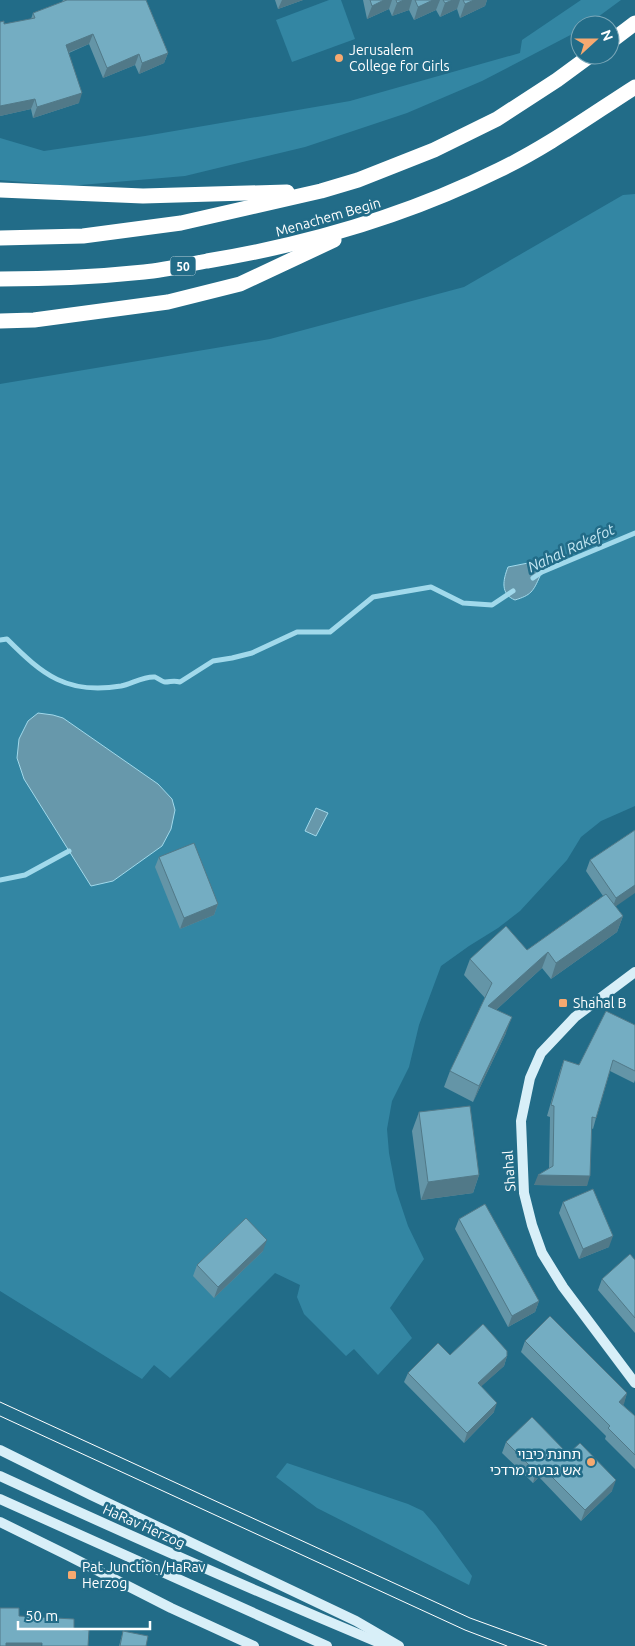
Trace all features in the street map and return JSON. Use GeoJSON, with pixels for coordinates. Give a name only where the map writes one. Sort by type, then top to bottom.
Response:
{"type":"FeatureCollection","features":[{"type":"Feature","properties":{"kind":"highway"},"geometry":{"type":"LineString","coordinates":[[620,34],[635,23]]}},
{"type":"Feature","properties":{"kind":"highway","name":"Menachem Begin"},"geometry":{"type":"LineString","coordinates":[[0,238],[82,236],[181,223],[321,191],[358,180],[434,150],[489,123],[577,65]]}},
{"type":"Feature","properties":{"kind":"highway","name":"Menachem Begin"},"geometry":{"type":"LineString","coordinates":[[0,279],[54,279],[146,272],[260,253],[362,226],[406,211],[501,169],[568,130],[635,87]]}},
{"type":"Feature","properties":{"kind":"highway"},"geometry":{"type":"LineString","coordinates":[[0,190],[143,196],[321,191]]}},
{"type":"Feature","properties":{"kind":"highway"},"geometry":{"type":"LineString","coordinates":[[0,321],[34,320],[168,302],[240,284],[362,226]]}},
{"type":"Feature","properties":{"kind":"main road","name":"Shahal"},"geometry":{"type":"LineString","coordinates":[[635,972],[574,1017],[541,1053],[530,1078],[521,1121],[524,1194],[532,1225],[542,1252],[563,1287],[635,1383]]}},
{"type":"Feature","properties":{"kind":"main road"},"geometry":{"type":"LineString","coordinates":[[0,1450],[356,1621],[399,1646]]}},
{"type":"Feature","properties":{"kind":"main road","name":"HaRav Herzog"},"geometry":{"type":"LineString","coordinates":[[0,1476],[295,1608],[387,1646]]}},
{"type":"Feature","properties":{"kind":"main road"},"geometry":{"type":"LineString","coordinates":[[0,1500],[327,1646]]}},
{"type":"Feature","properties":{"kind":"main road"},"geometry":{"type":"LineString","coordinates":[[0,1522],[171,1608],[254,1646]]}},
{"type":"Feature","properties":{"kind":"shaded area"},"geometry":{"type":"Polygon","coordinates":[[[329,0],[341,0],[355,39],[292,62],[276,20],[329,0]]]}},
{"type":"Feature","properties":{"kind":"shaded area"},"geometry":{"type":"Polygon","coordinates":[[[581,0],[621,0],[601,15],[570,15],[570,35],[482,81],[407,113],[305,147],[185,176],[69,186],[0,180],[0,138],[44,151],[350,101],[520,53],[522,40],[581,0]]]}},
{"type":"Feature","properties":{"kind":"shaded area"},"geometry":{"type":"Polygon","coordinates":[[[635,194],[635,806],[601,821],[581,837],[567,860],[520,911],[441,966],[419,1025],[409,1067],[392,1101],[387,1129],[389,1153],[396,1190],[408,1226],[424,1259],[390,1308],[412,1338],[378,1375],[354,1349],[346,1356],[304,1314],[297,1297],[300,1285],[275,1273],[170,1378],[154,1365],[142,1379],[0,1291],[0,384],[270,339],[464,287],[623,195],[635,194]]]}},
{"type":"Feature","properties":{"kind":"shaded area"},"geometry":{"type":"Polygon","coordinates":[[[528,563],[540,576],[531,592],[515,600],[505,590],[506,572],[508,567],[528,563]]]}},
{"type":"Feature","properties":{"kind":"shaded area"},"geometry":{"type":"Polygon","coordinates":[[[38,713],[63,718],[158,784],[172,799],[175,810],[171,829],[162,846],[113,881],[91,886],[24,779],[17,758],[19,739],[28,721],[38,713]]]}},
{"type":"Feature","properties":{"kind":"shaded area"},"geometry":{"type":"Polygon","coordinates":[[[316,808],[328,813],[316,836],[305,831],[316,808]]]}},
{"type":"Feature","properties":{"kind":"shaded area"},"geometry":{"type":"Polygon","coordinates":[[[287,1463],[408,1504],[423,1511],[472,1576],[469,1585],[317,1508],[276,1477],[287,1463]]]}},
{"type":"Feature","properties":{"kind":"building"},"geometry":{"type":"Polygon","coordinates":[[[67,0],[146,0],[168,53],[142,63],[139,54],[107,68],[93,34],[66,45],[82,93],[37,107],[35,99],[0,106],[0,22],[4,21],[4,24],[35,18],[33,13],[67,0]]]}},
{"type":"Feature","properties":{"kind":"building"},"geometry":{"type":"Polygon","coordinates":[[[370,0],[384,0],[372,6],[370,0]]]}},
{"type":"Feature","properties":{"kind":"building"},"geometry":{"type":"Polygon","coordinates":[[[415,0],[433,0],[418,7],[415,0]]]}},
{"type":"Feature","properties":{"kind":"building"},"geometry":{"type":"Polygon","coordinates":[[[463,0],[474,0],[465,4],[463,0]]]}},
{"type":"Feature","properties":{"kind":"building"},"geometry":{"type":"Polygon","coordinates":[[[635,830],[635,885],[616,898],[590,860],[635,830]]]}},
{"type":"Feature","properties":{"kind":"building"},"geometry":{"type":"Polygon","coordinates":[[[194,843],[218,904],[184,918],[159,857],[194,843]]]}},
{"type":"Feature","properties":{"kind":"building"},"geometry":{"type":"Polygon","coordinates":[[[606,894],[623,916],[556,963],[548,952],[488,1006],[512,1017],[479,1086],[450,1071],[492,983],[470,959],[506,926],[527,950],[606,894]]]}},
{"type":"Feature","properties":{"kind":"building"},"geometry":{"type":"Polygon","coordinates":[[[606,1011],[635,1025],[635,1071],[613,1060],[596,1118],[592,1117],[590,1176],[538,1175],[553,1166],[554,1106],[551,1105],[564,1060],[579,1065],[606,1011]]]}},
{"type":"Feature","properties":{"kind":"building"},"geometry":{"type":"Polygon","coordinates":[[[470,1106],[479,1175],[428,1182],[419,1112],[470,1106]]]}},
{"type":"Feature","properties":{"kind":"building"},"geometry":{"type":"Polygon","coordinates":[[[593,1189],[613,1236],[583,1249],[563,1202],[593,1189]]]}},
{"type":"Feature","properties":{"kind":"building"},"geometry":{"type":"Polygon","coordinates":[[[485,1204],[539,1301],[512,1316],[459,1219],[485,1204]]]}},
{"type":"Feature","properties":{"kind":"building"},"geometry":{"type":"Polygon","coordinates":[[[246,1218],[267,1240],[218,1287],[197,1265],[246,1218]]]}},
{"type":"Feature","properties":{"kind":"building"},"geometry":{"type":"Polygon","coordinates":[[[630,1254],[635,1260],[635,1318],[602,1279],[630,1254]]]}},
{"type":"Feature","properties":{"kind":"building"},"geometry":{"type":"Polygon","coordinates":[[[550,1316],[627,1393],[619,1402],[635,1416],[635,1455],[608,1428],[610,1426],[525,1341],[550,1316]]]}},
{"type":"Feature","properties":{"kind":"building"},"geometry":{"type":"Polygon","coordinates":[[[483,1324],[507,1351],[507,1356],[478,1383],[497,1403],[467,1433],[408,1373],[438,1343],[450,1355],[483,1324]]]}},
{"type":"Feature","properties":{"kind":"building"},"geometry":{"type":"Polygon","coordinates":[[[532,1417],[568,1454],[580,1443],[616,1480],[585,1510],[542,1467],[536,1472],[506,1442],[532,1417]]]}},
{"type":"Feature","properties":{"kind":"building"},"geometry":{"type":"Polygon","coordinates":[[[0,1608],[19,1608],[19,1616],[74,1619],[74,1629],[89,1630],[88,1646],[42,1646],[42,1643],[6,1643],[6,1646],[0,1646],[0,1608]]]}},
{"type":"Feature","properties":{"kind":"building"},"geometry":{"type":"Polygon","coordinates":[[[123,1631],[148,1636],[146,1646],[120,1646],[123,1631]]]}},
{"type":"Feature","properties":{"kind":"waterway","name":"Nahal Rakefot"},"geometry":{"type":"LineString","coordinates":[[533,578],[542,572],[635,533]]}},
{"type":"Feature","properties":{"kind":"waterway","name":"Nahal Rakefot"},"geometry":{"type":"LineString","coordinates":[[0,640],[7,639],[32,663],[57,679],[71,685],[85,688],[102,688],[121,686],[151,677],[164,682],[180,682],[213,661],[252,653],[297,632],[330,632],[373,597],[431,587],[463,603],[492,605],[513,591]]}},
{"type":"Feature","properties":{"kind":"waterway"},"geometry":{"type":"LineString","coordinates":[[0,880],[25,875],[69,851]]}},
{"type":"Feature","properties":{"kind":"tram line"},"geometry":{"type":"LineString","coordinates":[[0,1402],[470,1618],[547,1646]]}},
{"type":"Feature","properties":{"kind":"tram line"},"geometry":{"type":"LineString","coordinates":[[0,1416],[465,1630],[507,1646]]}},
{"type":"Feature","properties":{"kind":"place","name":"Jerusalem College for Girls"},"geometry":{"type":"Point","coordinates":[339,58]}},
{"type":"Feature","properties":{"kind":"place","name":"Shahal B"},"geometry":{"type":"Point","coordinates":[563,1003]}},
{"type":"Feature","properties":{"kind":"place","name":"תחנת כיבוי אש גבעת מרדכי"},"geometry":{"type":"Point","coordinates":[591,1462]}},
{"type":"Feature","properties":{"kind":"place","name":"Pat Junction/HaRav Herzog"},"geometry":{"type":"Point","coordinates":[72,1575]}}]}
